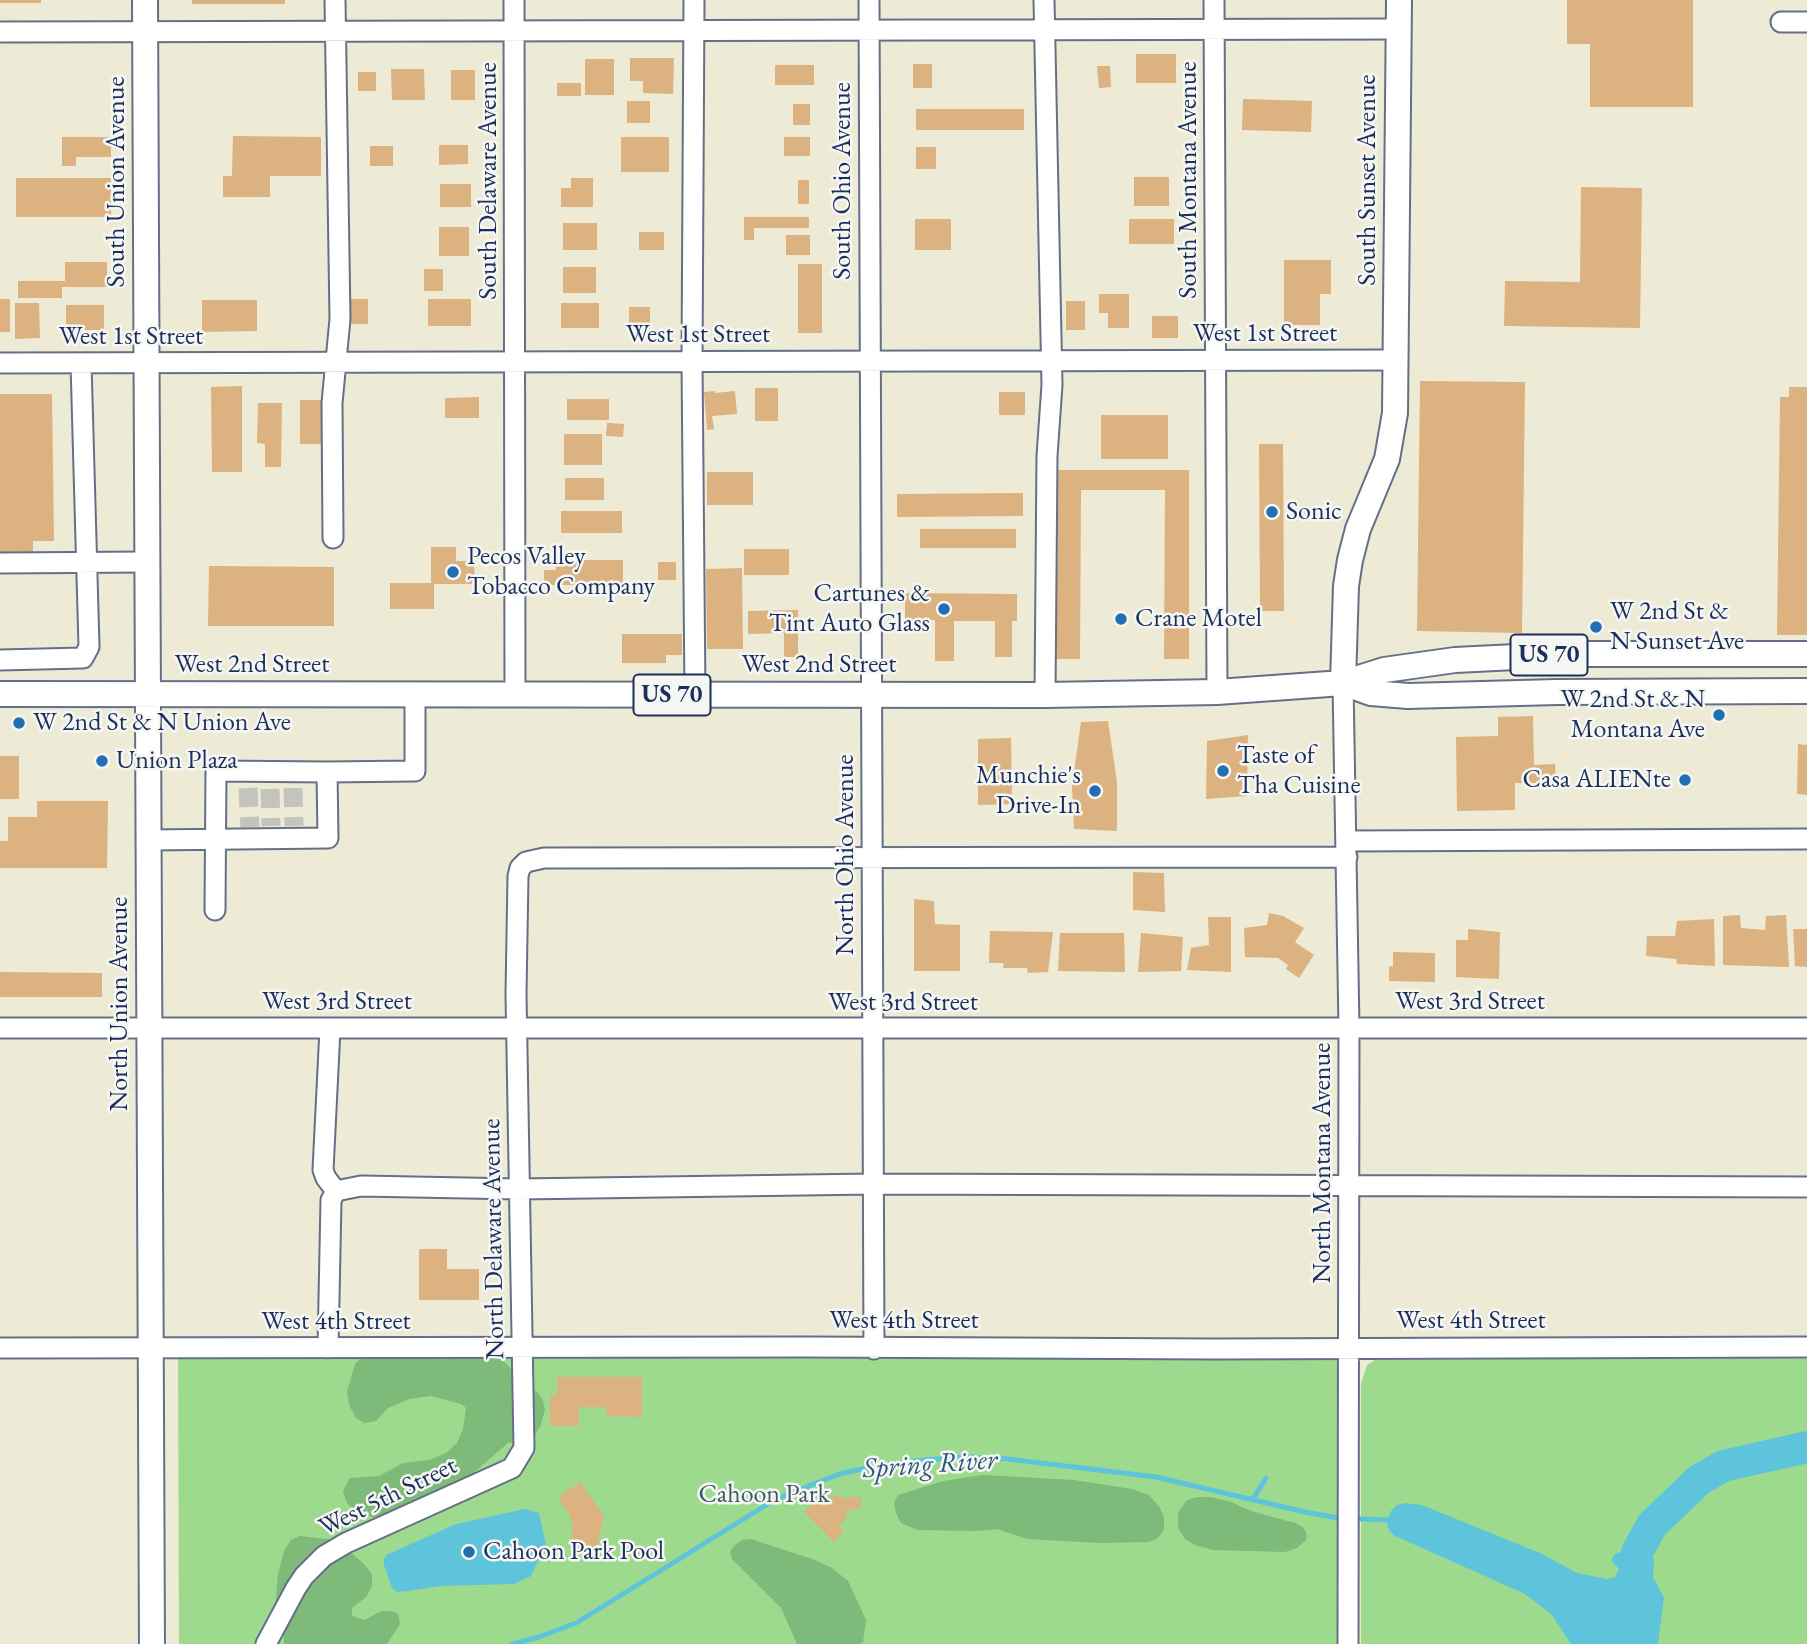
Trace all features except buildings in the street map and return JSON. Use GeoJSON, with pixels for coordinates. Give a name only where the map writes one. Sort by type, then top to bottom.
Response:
{"type":"FeatureCollection","features":[{"type":"Feature","properties":{"kind":"main road","name":"South Union Avenue"},"geometry":{"type":"LineString","coordinates":[[145,0],[147,363]]}},
{"type":"Feature","properties":{"kind":"main road","name":"South Sunset Avenue"},"geometry":{"type":"LineString","coordinates":[[1343,682],[1346,586],[1350,560],[1358,529],[1383,474],[1395,413],[1399,0]]}},
{"type":"Feature","properties":{"kind":"main road","name":"North Union Avenue"},"geometry":{"type":"LineString","coordinates":[[147,363],[152,1644]]}},
{"type":"Feature","properties":{"kind":"main road","name":"West 2nd Street"},"geometry":{"type":"LineString","coordinates":[[0,694],[1045,695],[1217,692],[1343,682],[1384,670],[1455,660],[1577,654],[1807,654]]}},
{"type":"Feature","properties":{"kind":"main road","name":"West 2nd Street"},"geometry":{"type":"LineString","coordinates":[[1343,682],[1371,693],[1408,696],[1558,692],[1807,691]]}},
{"type":"Feature","properties":{"kind":"street"},"geometry":{"type":"LineString","coordinates":[[333,538],[332,402],[340,319],[335,0]]}},
{"type":"Feature","properties":{"kind":"street","name":"South Delaware Avenue"},"geometry":{"type":"LineString","coordinates":[[514,0],[516,362]]}},
{"type":"Feature","properties":{"kind":"street"},"geometry":{"type":"LineString","coordinates":[[694,0],[692,362],[695,695]]}},
{"type":"Feature","properties":{"kind":"street","name":"South Ohio Avenue"},"geometry":{"type":"LineString","coordinates":[[869,0],[869,361]]}},
{"type":"Feature","properties":{"kind":"street"},"geometry":{"type":"LineString","coordinates":[[1044,0],[1051,361],[1047,456],[1045,695]]}},
{"type":"Feature","properties":{"kind":"street","name":"South Montana Avenue"},"geometry":{"type":"LineString","coordinates":[[1214,0],[1215,360]]}},
{"type":"Feature","properties":{"kind":"street"},"geometry":{"type":"LineString","coordinates":[[1781,22],[1807,22]]}},
{"type":"Feature","properties":{"kind":"street"},"geometry":{"type":"LineString","coordinates":[[0,32],[1398,29]]}},
{"type":"Feature","properties":{"kind":"street"},"geometry":{"type":"LineString","coordinates":[[1215,360],[1217,692]]}},
{"type":"Feature","properties":{"kind":"street","name":"West 1st Street"},"geometry":{"type":"LineString","coordinates":[[0,363],[1397,360]]}},
{"type":"Feature","properties":{"kind":"street","name":"North Ohio Avenue"},"geometry":{"type":"LineString","coordinates":[[869,361],[874,1349]]}},
{"type":"Feature","properties":{"kind":"street"},"geometry":{"type":"LineString","coordinates":[[515,695],[516,362]]}},
{"type":"Feature","properties":{"kind":"street"},"geometry":{"type":"LineString","coordinates":[[0,660],[76,659],[83,658],[89,648],[81,363]]}},
{"type":"Feature","properties":{"kind":"street"},"geometry":{"type":"LineString","coordinates":[[0,563],[148,562]]}},
{"type":"Feature","properties":{"kind":"street","name":"North Montana Avenue"},"geometry":{"type":"LineString","coordinates":[[1343,682],[1350,1187],[1348,1644]]}},
{"type":"Feature","properties":{"kind":"street"},"geometry":{"type":"LineString","coordinates":[[215,910],[216,771],[248,780],[293,780],[327,772],[415,771],[415,695]]}},
{"type":"Feature","properties":{"kind":"street"},"geometry":{"type":"LineString","coordinates":[[149,840],[215,839],[250,833],[294,832],[328,838],[327,772]]}},
{"type":"Feature","properties":{"kind":"street"},"geometry":{"type":"LineString","coordinates":[[872,856],[1807,839]]}},
{"type":"Feature","properties":{"kind":"street","name":"North Delaware Avenue"},"geometry":{"type":"LineString","coordinates":[[524,1448],[516,994],[520,868],[532,858],[872,856]]}},
{"type":"Feature","properties":{"kind":"street","name":"West 3rd Street"},"geometry":{"type":"LineString","coordinates":[[0,1028],[1807,1028]]}},
{"type":"Feature","properties":{"kind":"street"},"geometry":{"type":"LineString","coordinates":[[330,1029],[323,1170],[337,1191]]}},
{"type":"Feature","properties":{"kind":"street"},"geometry":{"type":"LineString","coordinates":[[328,1348],[331,1200],[337,1191],[361,1186],[519,1189],[873,1184],[1807,1187]]}},
{"type":"Feature","properties":{"kind":"street","name":"West 4th Street"},"geometry":{"type":"LineString","coordinates":[[0,1348],[1807,1347]]}},
{"type":"Feature","properties":{"kind":"street","name":"West 5th Street"},"geometry":{"type":"LineString","coordinates":[[266,1644],[296,1588],[324,1556],[346,1543],[512,1468],[524,1448]]}},
{"type":"Feature","properties":{"kind":"green space","name":"Cahoon Park"},"geometry":{"type":"Polygon","coordinates":[[[1350,1347],[1348,1644],[179,1644],[178,1349],[1350,1347]]]}},
{"type":"Feature","properties":{"kind":"green space"},"geometry":{"type":"Polygon","coordinates":[[[495,1355],[543,1400],[545,1410],[540,1427],[533,1437],[508,1443],[464,1481],[385,1517],[357,1513],[347,1503],[343,1491],[350,1478],[379,1476],[403,1463],[429,1460],[446,1453],[457,1443],[463,1429],[466,1408],[461,1404],[431,1396],[409,1399],[388,1408],[376,1421],[364,1423],[356,1418],[349,1405],[347,1392],[355,1364],[362,1356],[495,1355]]]}},
{"type":"Feature","properties":{"kind":"green space"},"geometry":{"type":"Polygon","coordinates":[[[1807,1357],[1807,1644],[1361,1644],[1361,1384],[1367,1365],[1375,1360],[1807,1357]]]}},
{"type":"Feature","properties":{"kind":"green space"},"geometry":{"type":"Polygon","coordinates":[[[983,1475],[1074,1480],[1132,1489],[1149,1495],[1160,1508],[1164,1517],[1164,1530],[1158,1538],[1149,1542],[1099,1543],[1027,1539],[997,1529],[917,1530],[901,1523],[894,1503],[898,1495],[943,1481],[983,1475]]]}},
{"type":"Feature","properties":{"kind":"green space"},"geometry":{"type":"Polygon","coordinates":[[[1198,1497],[1231,1502],[1251,1511],[1295,1523],[1303,1527],[1307,1534],[1306,1540],[1297,1548],[1285,1552],[1213,1550],[1195,1545],[1185,1539],[1178,1528],[1178,1513],[1187,1500],[1198,1497]]]}},
{"type":"Feature","properties":{"kind":"green space"},"geometry":{"type":"Polygon","coordinates":[[[300,1536],[336,1540],[364,1564],[372,1574],[372,1586],[366,1597],[352,1608],[352,1616],[364,1620],[382,1611],[398,1614],[400,1624],[387,1644],[284,1644],[284,1628],[275,1609],[278,1574],[284,1551],[291,1540],[300,1536]]]}},
{"type":"Feature","properties":{"kind":"green space"},"geometry":{"type":"Polygon","coordinates":[[[751,1539],[815,1560],[832,1568],[848,1581],[866,1620],[863,1642],[797,1644],[781,1608],[732,1559],[730,1552],[734,1546],[742,1540],[751,1539]]]}},
{"type":"Feature","properties":{"kind":"water"},"geometry":{"type":"Polygon","coordinates":[[[1397,1505],[1422,1505],[1542,1554],[1577,1573],[1607,1579],[1615,1577],[1619,1569],[1611,1560],[1616,1553],[1652,1552],[1653,1577],[1664,1598],[1658,1644],[1571,1644],[1552,1615],[1525,1594],[1393,1535],[1387,1520],[1397,1505]]]}},
{"type":"Feature","properties":{"kind":"water","name":"Cahoon Park Pool"},"geometry":{"type":"Polygon","coordinates":[[[525,1509],[539,1513],[546,1544],[531,1576],[514,1584],[441,1586],[397,1592],[392,1588],[384,1565],[386,1555],[456,1524],[525,1509]]]}},
{"type":"Feature","properties":{"kind":"waterway","name":"Spring River"},"geometry":{"type":"LineString","coordinates":[[1637,1552],[1652,1525],[1699,1480],[1723,1466],[1807,1447]]}},
{"type":"Feature","properties":{"kind":"waterway","name":"Spring River"},"geometry":{"type":"LineString","coordinates":[[512,1644],[576,1623],[776,1499],[839,1474],[872,1467],[970,1457],[1008,1459],[1156,1477],[1338,1518],[1387,1520]]}},
{"type":"Feature","properties":{"kind":"waterway"},"geometry":{"type":"LineString","coordinates":[[1253,1499],[1266,1478]]}},
{"type":"Feature","properties":{"kind":"tunnel"},"geometry":{"type":"LineString","coordinates":[[248,788],[250,827]]}},
{"type":"Feature","properties":{"kind":"tunnel"},"geometry":{"type":"LineString","coordinates":[[293,788],[294,826]]}},
{"type":"Feature","properties":{"kind":"tunnel"},"geometry":{"type":"LineString","coordinates":[[270,789],[271,826]]}},
{"type":"Feature","properties":{"kind":"place","name":"Sonic"},"geometry":{"type":"Point","coordinates":[1272,512]}},
{"type":"Feature","properties":{"kind":"place","name":"Pecos Valley Tobacco Company"},"geometry":{"type":"Point","coordinates":[453,572]}},
{"type":"Feature","properties":{"kind":"place","name":"Cartunes & Tint Auto Glass"},"geometry":{"type":"Point","coordinates":[944,609]}},
{"type":"Feature","properties":{"kind":"place","name":"Crane Motel"},"geometry":{"type":"Point","coordinates":[1121,619]}},
{"type":"Feature","properties":{"kind":"place","name":"W 2nd St & N Sunset Ave"},"geometry":{"type":"Point","coordinates":[1596,627]}},
{"type":"Feature","properties":{"kind":"place","name":"W 2nd St & N Montana Ave"},"geometry":{"type":"Point","coordinates":[1719,715]}},
{"type":"Feature","properties":{"kind":"place","name":"W 2nd St & N Union Ave"},"geometry":{"type":"Point","coordinates":[19,723]}},
{"type":"Feature","properties":{"kind":"place","name":"Union Plaza"},"geometry":{"type":"Point","coordinates":[102,761]}},
{"type":"Feature","properties":{"kind":"place","name":"Taste of Tha Cuisine"},"geometry":{"type":"Point","coordinates":[1223,771]}},
{"type":"Feature","properties":{"kind":"place","name":"Casa ALIENte"},"geometry":{"type":"Point","coordinates":[1685,780]}},
{"type":"Feature","properties":{"kind":"place","name":"Munchie's Drive-In"},"geometry":{"type":"Point","coordinates":[1095,791]}},
{"type":"Feature","properties":{"kind":"place","name":"Cahoon Park Pool"},"geometry":{"type":"Point","coordinates":[469,1552]}}]}
